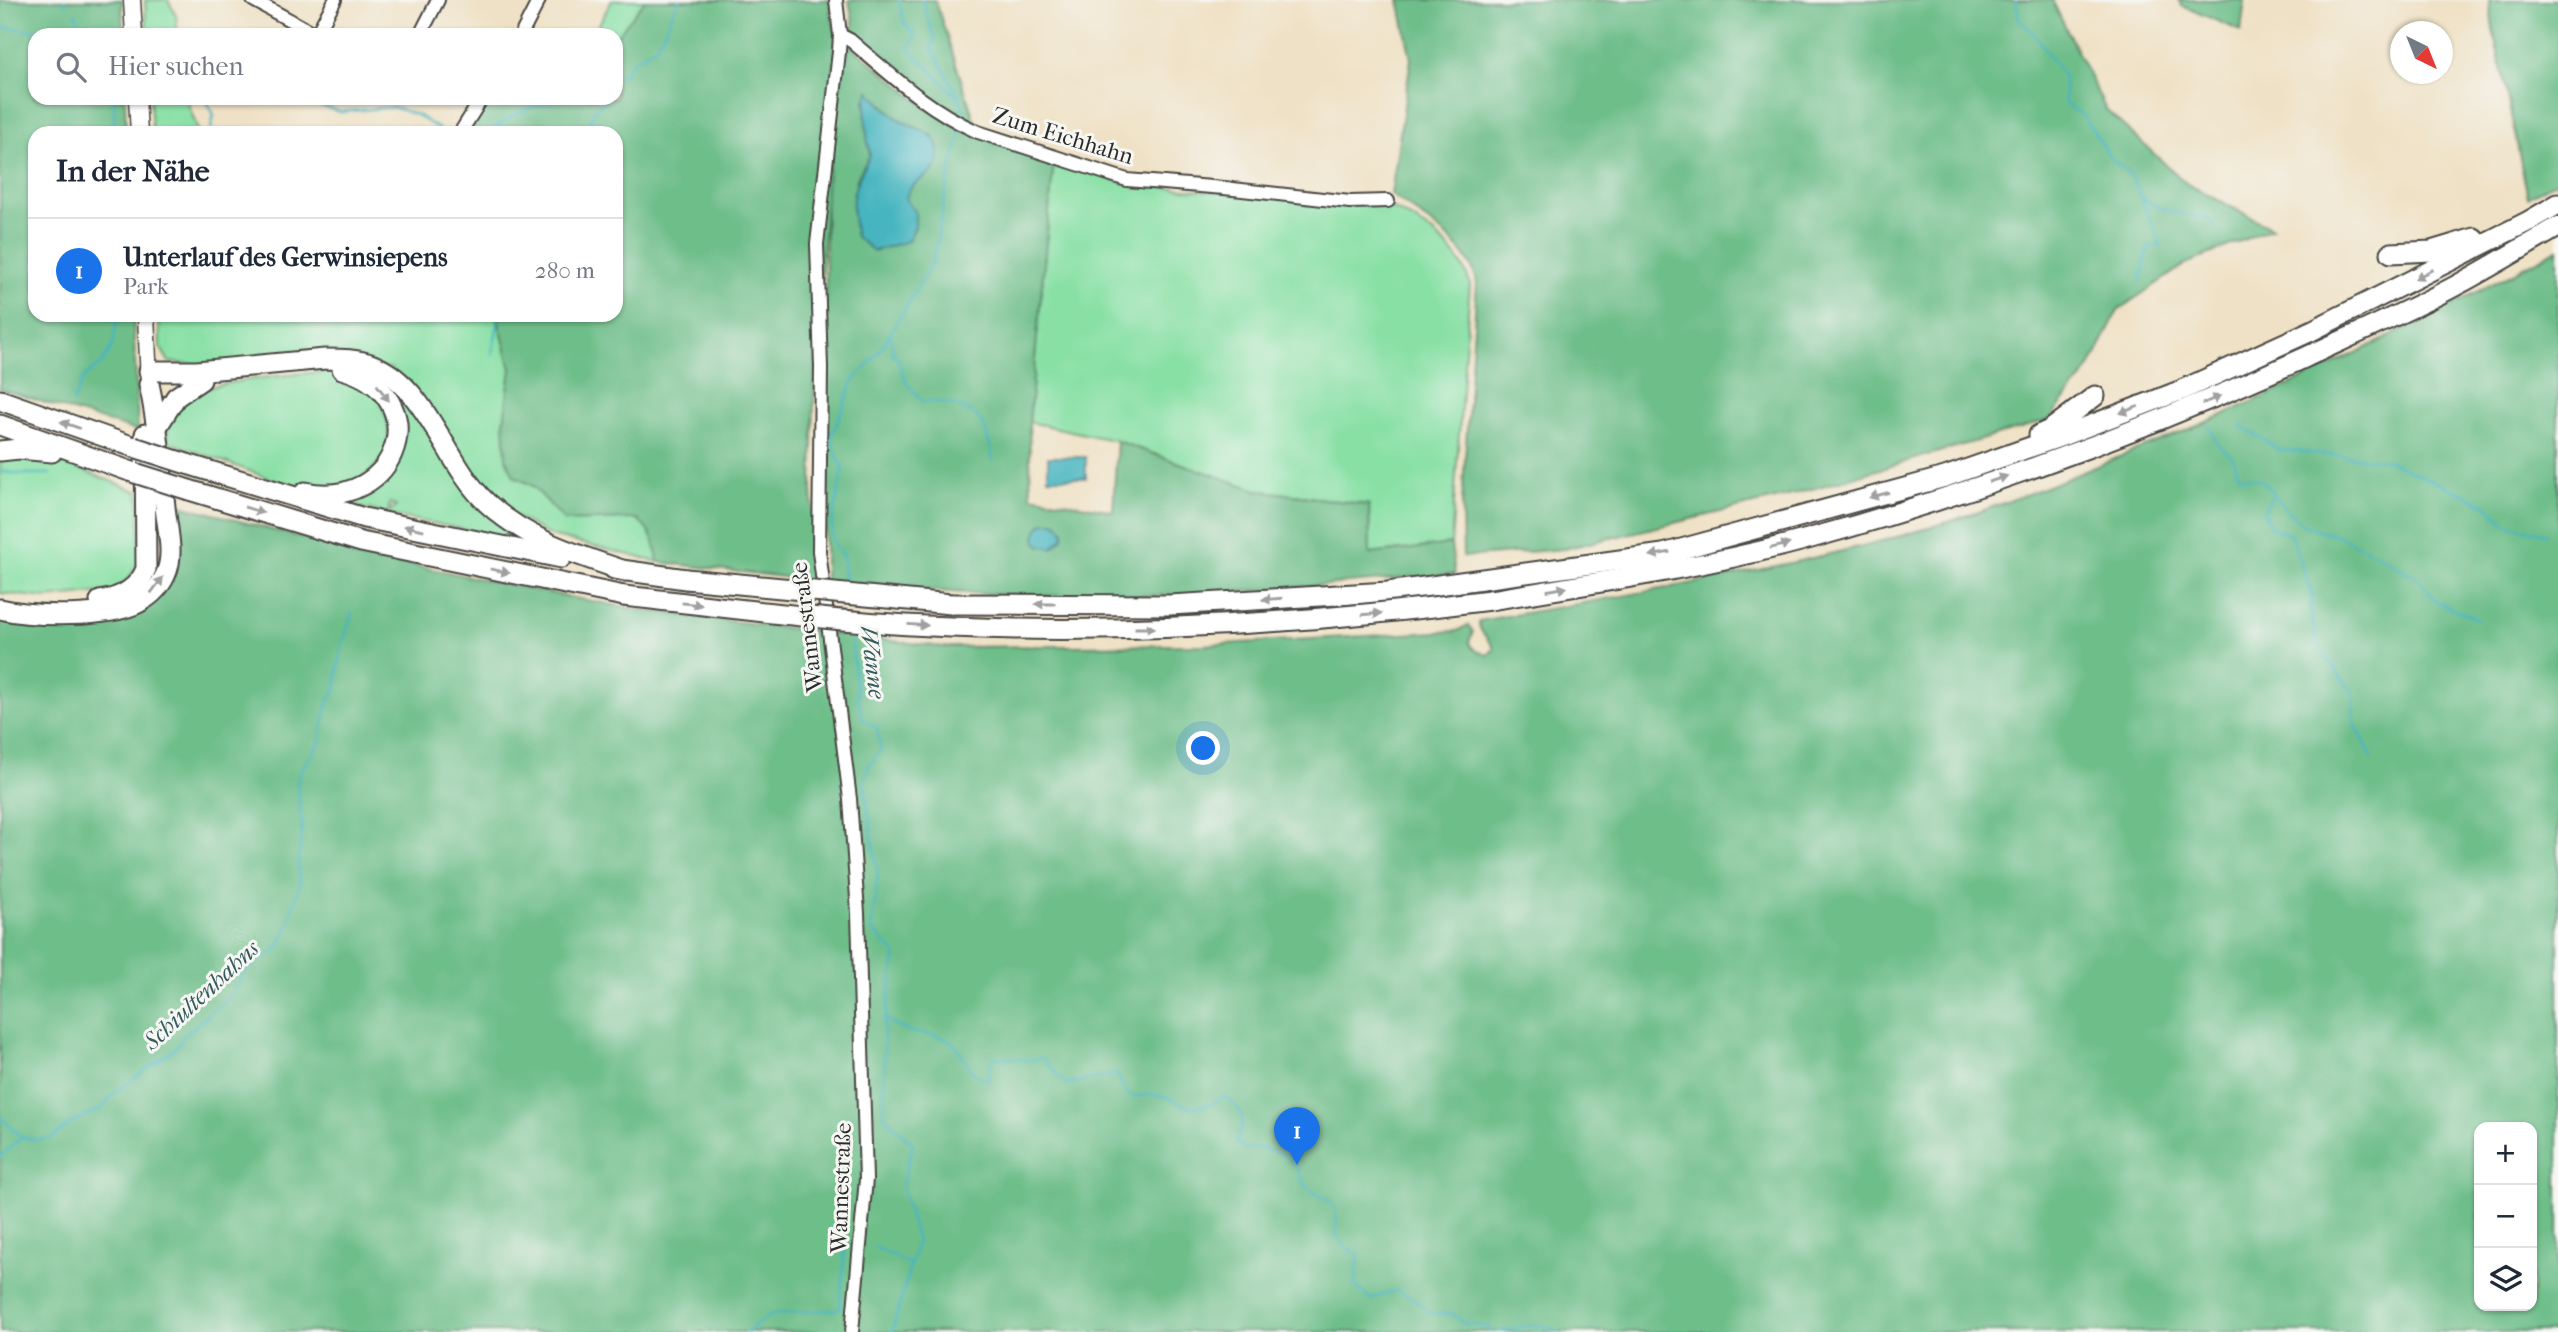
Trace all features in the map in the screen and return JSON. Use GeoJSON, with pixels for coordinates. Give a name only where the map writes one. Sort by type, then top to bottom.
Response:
{"type":"FeatureCollection","features":[{"type":"Feature","properties":{"kind":"highway"},"geometry":{"type":"LineString","coordinates":[[0,400],[216,474],[364,518],[627,572],[853,596],[965,604],[1170,605],[1388,592],[1664,554],[1945,477],[2182,390],[2322,325],[2558,204]]}},
{"type":"Feature","properties":{"kind":"highway"},"geometry":{"type":"LineString","coordinates":[[2391,253],[2431,251],[2529,221]]}},
{"type":"Feature","properties":{"kind":"highway"},"geometry":{"type":"LineString","coordinates":[[0,425],[135,473],[361,542],[624,596],[852,622],[966,628],[1173,628],[1398,612],[1669,571],[1803,540],[1937,500],[2073,454],[2205,403],[2458,285],[2558,227]]}},
{"type":"Feature","properties":{"kind":"highway"},"geometry":{"type":"LineString","coordinates":[[149,378],[326,359],[371,364],[391,375],[410,391],[459,471],[501,516],[549,545],[627,572]]}},
{"type":"Feature","properties":{"kind":"highway"},"geometry":{"type":"LineString","coordinates":[[149,378],[201,380],[323,367],[342,369],[365,376],[382,390],[392,406],[397,423],[396,443],[387,465],[373,480],[355,490],[316,495],[216,474]]}},
{"type":"Feature","properties":{"kind":"highway"},"geometry":{"type":"LineString","coordinates":[[0,609],[49,614],[121,608],[142,601],[157,588],[167,570],[169,556],[157,426],[149,378]]}},
{"type":"Feature","properties":{"kind":"highway"},"geometry":{"type":"LineString","coordinates":[[0,600],[33,604],[91,602],[119,597],[139,581],[147,562],[144,409],[149,378]]}},
{"type":"Feature","properties":{"kind":"highway"},"geometry":{"type":"LineString","coordinates":[[157,426],[176,397],[201,380]]}},
{"type":"Feature","properties":{"kind":"highway"},"geometry":{"type":"LineString","coordinates":[[1945,477],[2050,430],[2095,396]]}},
{"type":"Feature","properties":{"kind":"highway"},"geometry":{"type":"LineString","coordinates":[[0,451],[46,450],[104,462]]}},
{"type":"Feature","properties":{"kind":"main road"},"geometry":{"type":"LineString","coordinates":[[132,0],[134,28]]}},
{"type":"Feature","properties":{"kind":"main road"},"geometry":{"type":"LineString","coordinates":[[137,105],[139,126]]}},
{"type":"Feature","properties":{"kind":"main road"},"geometry":{"type":"LineString","coordinates":[[146,322],[149,378]]}},
{"type":"Feature","properties":{"kind":"street"},"geometry":{"type":"LineString","coordinates":[[253,0],[303,28]]}},
{"type":"Feature","properties":{"kind":"street"},"geometry":{"type":"LineString","coordinates":[[320,28],[335,0]]}},
{"type":"Feature","properties":{"kind":"street"},"geometry":{"type":"LineString","coordinates":[[424,28],[438,0]]}},
{"type":"Feature","properties":{"kind":"street"},"geometry":{"type":"LineString","coordinates":[[524,28],[538,0]]}},
{"type":"Feature","properties":{"kind":"street","name":"Wannestraße"},"geometry":{"type":"LineString","coordinates":[[836,0],[841,35],[817,244],[821,367],[819,551],[850,799],[858,913],[866,1179],[852,1332]]}},
{"type":"Feature","properties":{"kind":"street","name":"Zum Eichhahn"},"geometry":{"type":"LineString","coordinates":[[841,35],[924,103],[955,122],[1127,180],[1350,202],[1388,201]]}},
{"type":"Feature","properties":{"kind":"street"},"geometry":{"type":"LineString","coordinates":[[464,126],[478,105]]}},
{"type":"Feature","properties":{"kind":"green space"},"geometry":{"type":"Polygon","coordinates":[[[0,0],[122,0],[123,28],[28,28],[28,105],[125,105],[126,126],[28,126],[28,322],[133,322],[138,431],[0,389],[0,0]]]}},
{"type":"Feature","properties":{"kind":"green space"},"geometry":{"type":"Polygon","coordinates":[[[145,0],[168,0],[176,15],[177,28],[147,28],[145,0]]]}},
{"type":"Feature","properties":{"kind":"green space"},"geometry":{"type":"Polygon","coordinates":[[[612,0],[645,0],[623,28],[597,28],[612,0]]]}},
{"type":"Feature","properties":{"kind":"green space"},"geometry":{"type":"Polygon","coordinates":[[[645,0],[829,0],[836,36],[814,397],[812,489],[817,581],[658,562],[652,539],[637,519],[565,521],[533,486],[514,476],[506,459],[504,422],[511,369],[499,322],[623,322],[623,126],[469,126],[482,105],[623,105],[623,28],[645,0]]]}},
{"type":"Feature","properties":{"kind":"green space"},"geometry":{"type":"Polygon","coordinates":[[[849,0],[935,0],[977,128],[954,118],[853,39],[849,0]]]}},
{"type":"Feature","properties":{"kind":"green space"},"geometry":{"type":"Polygon","coordinates":[[[1399,0],[2052,0],[2106,110],[2187,184],[2272,228],[2186,264],[2118,310],[2089,369],[2049,420],[1788,496],[1564,549],[1463,557],[1462,502],[1477,283],[1473,269],[1455,244],[1391,194],[1411,59],[1399,0]]]}},
{"type":"Feature","properties":{"kind":"green space"},"geometry":{"type":"Polygon","coordinates":[[[2178,0],[2245,0],[2241,31],[2182,6],[2178,0]]]}},
{"type":"Feature","properties":{"kind":"green space"},"geometry":{"type":"Polygon","coordinates":[[[2489,0],[2558,0],[2558,180],[2528,197],[2493,29],[2489,0]]]}},
{"type":"Feature","properties":{"kind":"green space"},"geometry":{"type":"Polygon","coordinates":[[[844,40],[926,107],[1054,159],[1029,422],[1031,496],[1113,511],[1117,441],[1256,490],[1369,505],[1370,554],[1451,544],[1455,574],[1253,591],[1132,596],[978,593],[825,581],[826,191],[844,40]],[[876,98],[865,100],[870,155],[855,182],[905,200],[906,192],[933,136],[898,119],[876,98]]]}},
{"type":"Feature","properties":{"kind":"green space"},"geometry":{"type":"Polygon","coordinates":[[[150,105],[189,105],[196,126],[152,126],[150,105]]]}},
{"type":"Feature","properties":{"kind":"green space"},"geometry":{"type":"Polygon","coordinates":[[[1054,159],[1127,184],[1386,206],[1437,236],[1457,258],[1470,284],[1451,544],[1370,554],[1369,505],[1256,490],[1117,441],[1029,422],[1054,159]]]}},
{"type":"Feature","properties":{"kind":"green space"},"geometry":{"type":"Polygon","coordinates":[[[2558,249],[2558,1332],[0,1332],[0,616],[124,615],[166,587],[170,502],[373,557],[575,598],[641,610],[943,647],[1203,645],[1457,631],[1468,625],[1473,632],[1470,645],[1488,655],[1494,649],[1480,629],[1479,621],[1704,581],[1870,544],[1952,521],[2193,428],[2394,334],[2558,249]]]}},
{"type":"Feature","properties":{"kind":"green space"},"geometry":{"type":"Polygon","coordinates":[[[159,322],[499,322],[511,369],[504,422],[514,476],[542,494],[637,519],[650,530],[658,562],[551,536],[517,517],[482,487],[390,368],[215,367],[169,362],[160,347],[159,322]]]}},
{"type":"Feature","properties":{"kind":"green space"},"geometry":{"type":"Polygon","coordinates":[[[329,371],[357,377],[387,406],[389,451],[360,483],[311,489],[274,480],[167,441],[173,408],[186,396],[224,384],[329,371]]]}},
{"type":"Feature","properties":{"kind":"green space"},"geometry":{"type":"Polygon","coordinates":[[[373,376],[394,382],[444,456],[539,544],[390,515],[391,508],[395,509],[396,506],[390,503],[387,514],[332,500],[397,452],[373,376]]]}},
{"type":"Feature","properties":{"kind":"green space"},"geometry":{"type":"Polygon","coordinates":[[[26,456],[64,463],[139,492],[140,559],[130,577],[114,591],[47,598],[0,593],[0,459],[26,456]]]}},
{"type":"Feature","properties":{"kind":"water"},"geometry":{"type":"Polygon","coordinates":[[[869,91],[897,118],[930,135],[938,146],[939,154],[933,170],[908,193],[906,200],[915,211],[915,227],[908,241],[874,251],[856,237],[853,213],[856,186],[870,155],[865,113],[869,91]]]}},
{"type":"Feature","properties":{"kind":"water"},"geometry":{"type":"Polygon","coordinates":[[[1048,457],[1086,457],[1086,478],[1048,478],[1048,457]]]}},
{"type":"Feature","properties":{"kind":"water"},"geometry":{"type":"Polygon","coordinates":[[[1045,522],[1056,522],[1064,531],[1063,538],[1052,548],[1039,545],[1035,538],[1038,528],[1045,522]]]}},
{"type":"Feature","properties":{"kind":"waterway","name":"Schiultenhahns"},"geometry":{"type":"LineString","coordinates":[[623,75],[633,61],[657,46],[679,0]]}},
{"type":"Feature","properties":{"kind":"waterway"},"geometry":{"type":"LineString","coordinates":[[899,0],[904,23],[915,34],[909,48],[960,100]]}},
{"type":"Feature","properties":{"kind":"waterway","name":"Wanne"},"geometry":{"type":"LineString","coordinates":[[922,0],[935,40],[931,47],[962,102],[963,119]]}},
{"type":"Feature","properties":{"kind":"waterway"},"geometry":{"type":"LineString","coordinates":[[2016,0],[2019,19],[2039,40],[2064,77],[2065,103],[2084,116],[2110,157],[2131,175],[2161,245],[2148,247],[2141,282]]}},
{"type":"Feature","properties":{"kind":"waterway"},"geometry":{"type":"LineString","coordinates":[[76,14],[79,28]]}},
{"type":"Feature","properties":{"kind":"waterway"},"geometry":{"type":"LineString","coordinates":[[3,27],[28,30]]}},
{"type":"Feature","properties":{"kind":"waterway"},"geometry":{"type":"LineString","coordinates":[[114,105],[114,126]]}},
{"type":"Feature","properties":{"kind":"waterway"},"geometry":{"type":"LineString","coordinates":[[209,105],[214,115],[211,126]]}},
{"type":"Feature","properties":{"kind":"waterway"},"geometry":{"type":"LineString","coordinates":[[317,105],[341,112],[393,107],[417,115],[434,126]]}},
{"type":"Feature","properties":{"kind":"waterway"},"geometry":{"type":"LineString","coordinates":[[498,126],[518,113],[543,105]]}},
{"type":"Feature","properties":{"kind":"waterway","name":"Schiultenhahns"},"geometry":{"type":"LineString","coordinates":[[588,126],[593,113],[601,105]]}},
{"type":"Feature","properties":{"kind":"waterway","name":"Wanne"},"geometry":{"type":"LineString","coordinates":[[845,585],[843,557],[833,542],[832,524],[843,468],[834,449],[832,435],[853,382],[878,353],[933,262],[948,181],[962,129]]}},
{"type":"Feature","properties":{"kind":"waterway"},"geometry":{"type":"LineString","coordinates":[[2141,197],[2172,212],[2206,217],[2216,228]]}},
{"type":"Feature","properties":{"kind":"waterway"},"geometry":{"type":"LineString","coordinates":[[73,402],[84,377],[102,363],[113,344],[117,322]]}},
{"type":"Feature","properties":{"kind":"waterway","name":"Schiultenhahns"},"geometry":{"type":"LineString","coordinates":[[492,354],[498,322]]}},
{"type":"Feature","properties":{"kind":"waterway"},"geometry":{"type":"LineString","coordinates":[[890,334],[893,354],[897,357],[907,384],[923,401],[951,404],[976,416],[986,432],[993,460]]}},
{"type":"Feature","properties":{"kind":"waterway"},"geometry":{"type":"LineString","coordinates":[[2240,425],[2279,450],[2386,460],[2483,503],[2508,525],[2546,534]]}},
{"type":"Feature","properties":{"kind":"waterway"},"geometry":{"type":"LineString","coordinates":[[2209,427],[2218,444],[2232,457],[2240,476],[2261,480],[2274,493],[2263,512],[2271,528],[2290,534],[2313,596],[2310,608],[2318,646],[2353,693],[2354,722],[2372,757]]}},
{"type":"Feature","properties":{"kind":"waterway"},"geometry":{"type":"LineString","coordinates":[[0,471],[50,474]]}},
{"type":"Feature","properties":{"kind":"waterway"},"geometry":{"type":"LineString","coordinates":[[2274,494],[2287,511],[2305,526],[2342,537],[2380,556],[2420,580],[2436,602],[2478,619]]}},
{"type":"Feature","properties":{"kind":"waterway","name":"Schiultenhahns"},"geometry":{"type":"LineString","coordinates":[[0,1117],[22,1137],[37,1140],[52,1138],[74,1121],[103,1108],[113,1094],[177,1047],[184,1035],[228,999],[247,970],[261,958],[274,952],[284,937],[300,884],[298,865],[302,824],[297,783],[300,771],[321,741],[329,700],[336,689],[341,649],[352,613]]}},
{"type":"Feature","properties":{"kind":"waterway","name":"Wanne"},"geometry":{"type":"LineString","coordinates":[[850,629],[863,719],[877,728],[881,750],[869,765],[864,783],[878,875],[871,929],[896,954],[884,1027],[884,1116],[913,1144],[902,1187],[917,1241],[892,1332]]}},
{"type":"Feature","properties":{"kind":"waterway"},"geometry":{"type":"LineString","coordinates":[[885,1017],[902,1029],[935,1035],[951,1042],[970,1069],[989,1080],[990,1065],[995,1057],[1031,1060],[1042,1058],[1066,1084],[1117,1074],[1126,1093],[1134,1097],[1151,1094],[1170,1098],[1188,1108],[1211,1104],[1225,1096],[1242,1116],[1242,1127],[1236,1142],[1245,1149],[1265,1149],[1284,1156],[1296,1167],[1309,1188],[1332,1204],[1335,1210],[1336,1236],[1348,1249],[1359,1255],[1355,1286],[1370,1299],[1397,1290],[1417,1301],[1428,1313],[1452,1314],[1466,1324],[1488,1327],[1490,1332]]}},
{"type":"Feature","properties":{"kind":"waterway"},"geometry":{"type":"LineString","coordinates":[[0,1157],[22,1137]]}},
{"type":"Feature","properties":{"kind":"waterway"},"geometry":{"type":"LineString","coordinates":[[746,1332],[772,1314],[840,1309],[845,1245],[849,1246]]}},
{"type":"Feature","properties":{"kind":"waterway"},"geometry":{"type":"LineString","coordinates":[[875,1247],[910,1264]]}},
{"type":"Feature","properties":{"kind":"waterway"},"geometry":{"type":"LineString","coordinates":[[1499,1332],[1537,1325],[1559,1332]]}},
{"type":"Feature","properties":{"kind":"place","name":"Unterlauf des Gerwinsiepens"},"geometry":{"type":"Point","coordinates":[1297,1165]}}]}
